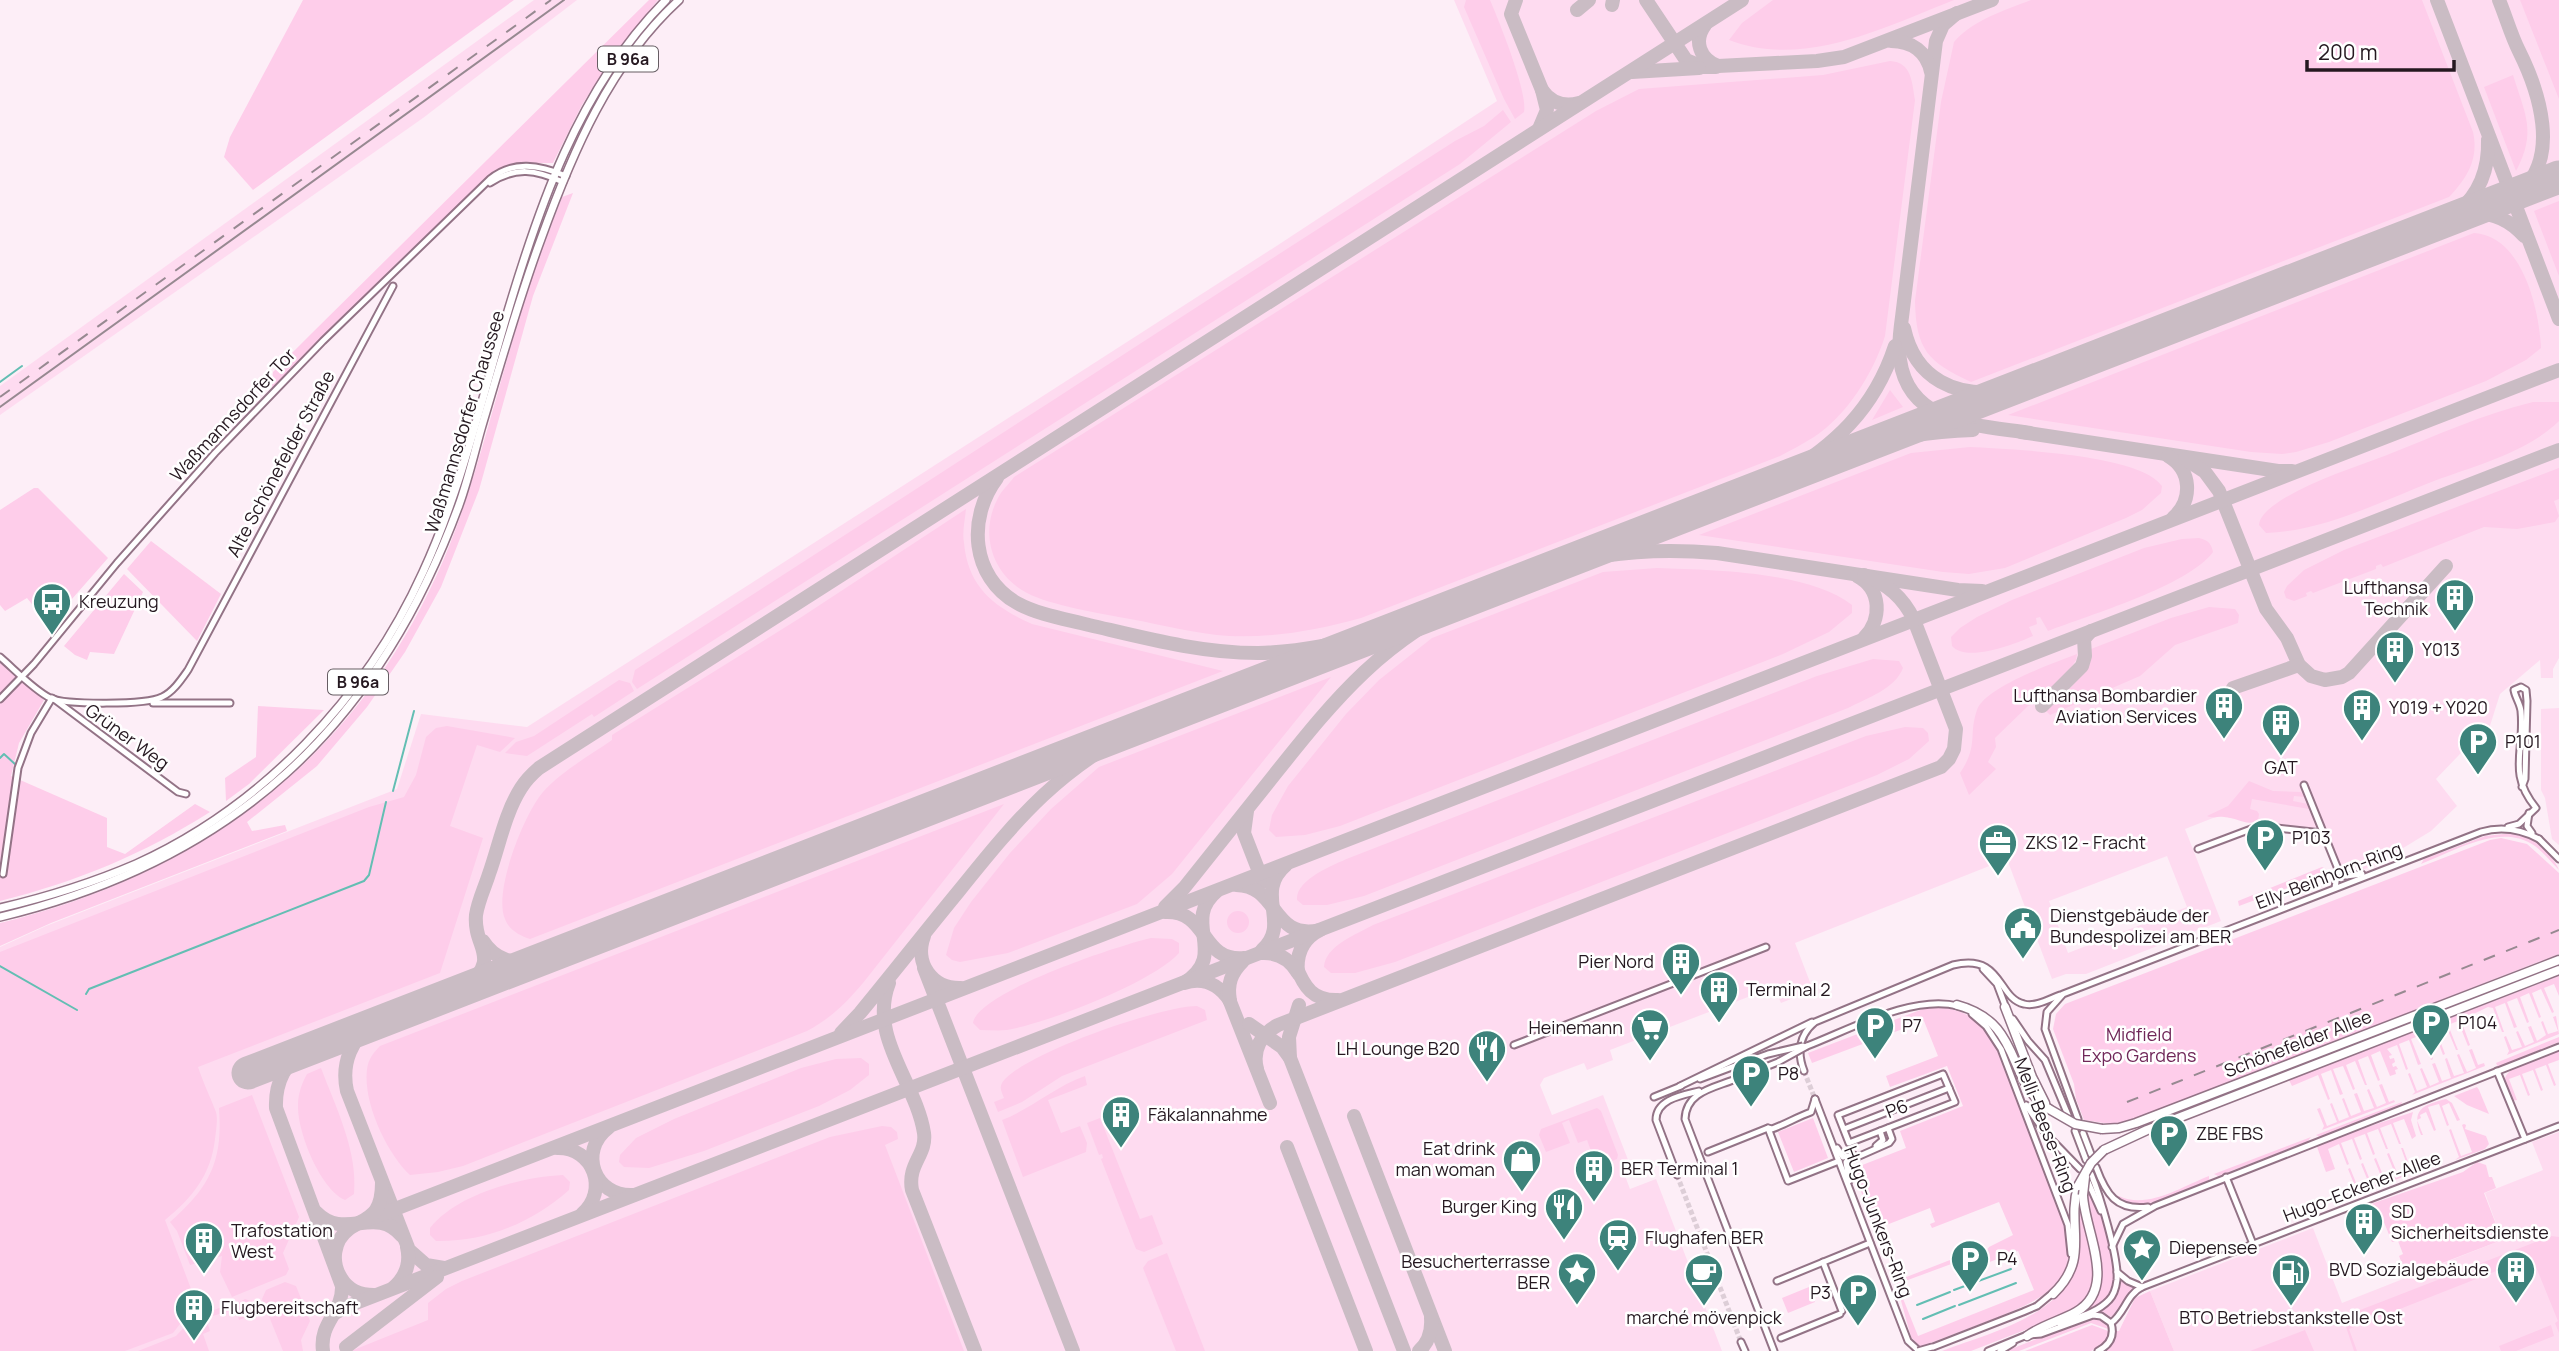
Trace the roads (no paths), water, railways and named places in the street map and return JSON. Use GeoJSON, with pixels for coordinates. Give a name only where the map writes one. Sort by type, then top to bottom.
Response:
{"type":"FeatureCollection","features":[{"type":"Feature","properties":{"kind":"highway","name":"Schönefelder Allee"},"geometry":{"type":"LineString","coordinates":[[2049,1109],[2075,1124],[2102,1129],[2119,1128],[2143,1121],[2559,960]]}},
{"type":"Feature","properties":{"kind":"highway","name":"Schönefelder Allee"},"geometry":{"type":"LineString","coordinates":[[2053,1294],[2068,1278],[2076,1258],[2074,1205],[2078,1186],[2088,1168],[2104,1150],[2147,1130],[2559,970]]}},
{"type":"Feature","properties":{"kind":"highway"},"geometry":{"type":"LineString","coordinates":[[1957,1005],[1984,1017],[2003,1036],[2033,1095],[2049,1109]]}},
{"type":"Feature","properties":{"kind":"highway"},"geometry":{"type":"LineString","coordinates":[[2005,1007],[2032,1077],[2049,1109]]}},
{"type":"Feature","properties":{"kind":"highway"},"geometry":{"type":"LineString","coordinates":[[2026,1336],[2038,1328],[2077,1312],[2089,1301],[2096,1287],[2097,1265],[2083,1195],[2088,1168]]}},
{"type":"Feature","properties":{"kind":"main road","name":"Waßmannsdorfer Chaussee"},"geometry":{"type":"LineString","coordinates":[[0,908],[97,880],[138,863],[223,814],[306,744],[378,655],[424,570],[456,487],[516,282],[555,175],[599,87],[637,33],[666,0]]}},
{"type":"Feature","properties":{"kind":"main road","name":"Waßmannsdorfer Chaussee"},"geometry":{"type":"LineString","coordinates":[[0,917],[49,905],[103,887],[167,858],[215,829],[282,778],[354,701],[397,640],[429,580],[455,515],[528,274],[564,179],[604,95],[649,32],[678,0]]}},
{"type":"Feature","properties":{"kind":"street","name":"Waßmannsdorfer Tor"},"geometry":{"type":"LineString","coordinates":[[0,699],[34,664],[117,563],[215,453],[323,341],[500,171],[514,167],[540,167],[564,179]]}},
{"type":"Feature","properties":{"kind":"street","name":"Alte Schönefelder Straße"},"geometry":{"type":"LineString","coordinates":[[145,702],[162,697],[176,687],[195,656],[393,286]]}},
{"type":"Feature","properties":{"kind":"street","name":"Grüner Weg"},"geometry":{"type":"LineString","coordinates":[[0,657],[178,792],[186,794]]}},
{"type":"Feature","properties":{"kind":"street"},"geometry":{"type":"LineString","coordinates":[[2507,828],[2519,824],[2536,808],[2524,794],[2522,787],[2519,776],[2521,713],[2514,690],[2521,687],[2526,691],[2527,701],[2525,779],[2522,787]]}},
{"type":"Feature","properties":{"kind":"street"},"geometry":{"type":"LineString","coordinates":[[3,874],[18,768],[31,733],[53,698],[73,702],[230,704]]}},
{"type":"Feature","properties":{"kind":"street"},"geometry":{"type":"LineString","coordinates":[[2304,785],[2338,869],[2335,888]]}},
{"type":"Feature","properties":{"kind":"street"},"geometry":{"type":"LineString","coordinates":[[2529,813],[2528,828],[2559,859]]}},
{"type":"Feature","properties":{"kind":"street"},"geometry":{"type":"LineString","coordinates":[[2198,849],[2259,826],[2322,833]]}},
{"type":"Feature","properties":{"kind":"street"},"geometry":{"type":"LineString","coordinates":[[2507,828],[2539,839]]}},
{"type":"Feature","properties":{"kind":"street","name":"Elly-Beinhorn-Ring"},"geometry":{"type":"LineString","coordinates":[[1981,966],[1996,974],[2010,996],[2024,1004],[2038,1003],[2481,832],[2507,828]]}},
{"type":"Feature","properties":{"kind":"street"},"geometry":{"type":"LineString","coordinates":[[2338,869],[2351,877],[2372,874]]}},
{"type":"Feature","properties":{"kind":"street"},"geometry":{"type":"LineString","coordinates":[[1514,1045],[1766,947]]}},
{"type":"Feature","properties":{"kind":"street"},"geometry":{"type":"LineString","coordinates":[[1680,1086],[1819,1019],[1937,970],[1958,964],[1981,966],[1997,984],[2005,1007],[2019,1030],[2045,1060],[2068,1115]]}},
{"type":"Feature","properties":{"kind":"street"},"geometry":{"type":"LineString","coordinates":[[2063,994],[2047,1012],[2045,1029],[2078,1119]]}},
{"type":"Feature","properties":{"kind":"street"},"geometry":{"type":"LineString","coordinates":[[1677,1175],[1656,1119],[1656,1111],[1663,1104],[1713,1088],[1778,1062],[1807,1046],[1912,1006],[1934,1002],[1957,1005]]}},
{"type":"Feature","properties":{"kind":"street","name":"Melli-Beese-Ring"},"geometry":{"type":"LineString","coordinates":[[1957,1005],[1977,1018],[2001,1049],[2071,1237],[2068,1267],[2053,1294]]}},
{"type":"Feature","properties":{"kind":"street"},"geometry":{"type":"LineString","coordinates":[[1804,1071],[1800,1056],[1801,1041],[1819,1019]]}},
{"type":"Feature","properties":{"kind":"street"},"geometry":{"type":"LineString","coordinates":[[1654,1097],[1768,1054],[1807,1046]]}},
{"type":"Feature","properties":{"kind":"street"},"geometry":{"type":"LineString","coordinates":[[2112,1247],[2123,1224],[2155,1206],[2559,1047]]}},
{"type":"Feature","properties":{"kind":"street"},"geometry":{"type":"LineString","coordinates":[[2497,1071],[2525,1139]]}},
{"type":"Feature","properties":{"kind":"street","name":"P6"},"geometry":{"type":"LineString","coordinates":[[1943,1074],[1949,1088],[1955,1102],[1849,1143],[1838,1115],[1943,1074]]}},
{"type":"Feature","properties":{"kind":"street","name":"P6"},"geometry":{"type":"LineString","coordinates":[[1844,1129],[1949,1088]]}},
{"type":"Feature","properties":{"kind":"street"},"geometry":{"type":"LineString","coordinates":[[2016,1089],[2040,1128],[2088,1168],[2117,1201],[2136,1208],[2155,1206]]}},
{"type":"Feature","properties":{"kind":"street"},"geometry":{"type":"LineString","coordinates":[[1699,1092],[1687,1108],[1686,1122],[1774,1351]]}},
{"type":"Feature","properties":{"kind":"street","name":"Hugo-Junkers-Ring"},"geometry":{"type":"LineString","coordinates":[[1811,1112],[1815,1099],[1908,1341],[1919,1351]]}},
{"type":"Feature","properties":{"kind":"street"},"geometry":{"type":"LineString","coordinates":[[1708,1152],[1811,1112],[1824,1121]]}},
{"type":"Feature","properties":{"kind":"street","name":"Hugo-Eckener-Allee"},"geometry":{"type":"LineString","coordinates":[[2111,1323],[2118,1317],[2132,1294],[2142,1287],[2559,1126]]}},
{"type":"Feature","properties":{"kind":"street"},"geometry":{"type":"LineString","coordinates":[[1768,1128],[1788,1181],[1839,1161]]}},
{"type":"Feature","properties":{"kind":"street"},"geometry":{"type":"LineString","coordinates":[[1848,1185],[1846,1162],[1889,1143],[1892,1139],[1888,1128]]}},
{"type":"Feature","properties":{"kind":"street"},"geometry":{"type":"LineString","coordinates":[[1832,1143],[1842,1156],[1850,1156],[1881,1143],[1883,1138],[1880,1131]]}},
{"type":"Feature","properties":{"kind":"street"},"geometry":{"type":"LineString","coordinates":[[2075,1131],[2102,1204],[2109,1237]]}},
{"type":"Feature","properties":{"kind":"street"},"geometry":{"type":"LineString","coordinates":[[2083,1133],[2091,1154]]}},
{"type":"Feature","properties":{"kind":"street"},"geometry":{"type":"LineString","coordinates":[[2226,1177],[2253,1244]]}},
{"type":"Feature","properties":{"kind":"street"},"geometry":{"type":"LineString","coordinates":[[1988,1351],[2101,1307],[2114,1291],[2117,1272],[2112,1247],[2088,1182]]}},
{"type":"Feature","properties":{"kind":"street"},"geometry":{"type":"LineString","coordinates":[[1777,1281],[1870,1242]]}},
{"type":"Feature","properties":{"kind":"street"},"geometry":{"type":"LineString","coordinates":[[1781,1338],[1841,1312],[1823,1262]]}},
{"type":"Feature","properties":{"kind":"street"},"geometry":{"type":"LineString","coordinates":[[2117,1272],[2142,1287]]}},
{"type":"Feature","properties":{"kind":"street"},"geometry":{"type":"LineString","coordinates":[[1919,1351],[2023,1312],[2053,1294]]}},
{"type":"Feature","properties":{"kind":"street"},"geometry":{"type":"LineString","coordinates":[[2026,1336],[2041,1335],[2094,1315],[2101,1316],[2111,1323],[2113,1331],[2110,1341],[2098,1351]]}},
{"type":"Feature","properties":{"kind":"street"},"geometry":{"type":"LineString","coordinates":[[1980,1351],[2007,1340],[2015,1340]]}},
{"type":"Feature","properties":{"kind":"street"},"geometry":{"type":"LineString","coordinates":[[2000,1351],[2010,1347],[2015,1340]]}},
{"type":"Feature","properties":{"kind":"street"},"geometry":{"type":"LineString","coordinates":[[1741,1342],[1745,1351]]}},
{"type":"Feature","properties":{"kind":"waterway"},"geometry":{"type":"LineString","coordinates":[[0,382],[22,366]]}},
{"type":"Feature","properties":{"kind":"waterway"},"geometry":{"type":"LineString","coordinates":[[393,791],[414,711]]}},
{"type":"Feature","properties":{"kind":"waterway"},"geometry":{"type":"LineString","coordinates":[[0,758],[4,754],[16,765]]}},
{"type":"Feature","properties":{"kind":"waterway"},"geometry":{"type":"LineString","coordinates":[[86,994],[89,989],[364,881],[369,875],[386,802]]}},
{"type":"Feature","properties":{"kind":"waterway"},"geometry":{"type":"LineString","coordinates":[[0,966],[77,1010]]}},
{"type":"Feature","properties":{"kind":"waterway"},"geometry":{"type":"LineString","coordinates":[[1954,1290],[2011,1269]]}},
{"type":"Feature","properties":{"kind":"waterway"},"geometry":{"type":"LineString","coordinates":[[1959,1305],[2016,1283]]}},
{"type":"Feature","properties":{"kind":"waterway"},"geometry":{"type":"LineString","coordinates":[[1917,1305],[1950,1292]]}},
{"type":"Feature","properties":{"kind":"waterway"},"geometry":{"type":"LineString","coordinates":[[1923,1319],[1955,1306]]}},
{"type":"Feature","properties":{"kind":"tunnel"},"geometry":{"type":"LineString","coordinates":[[1804,1071],[1815,1099]]}},
{"type":"Feature","properties":{"kind":"tunnel"},"geometry":{"type":"LineString","coordinates":[[1677,1175],[1741,1342]]}},
{"type":"Feature","properties":{"kind":"tram line"},"geometry":{"type":"LineString","coordinates":[[0,407],[564,0]]}},
{"type":"Feature","properties":{"kind":"railway"},"geometry":{"type":"LineString","coordinates":[[0,397],[551,0]]}},
{"type":"Feature","properties":{"kind":"railway"},"geometry":{"type":"LineString","coordinates":[[2127,1102],[2559,930]]}},
{"type":"Feature","properties":{"kind":"place","name":"Lufthansa Technik"},"geometry":{"type":"Point","coordinates":[2455,632]}},
{"type":"Feature","properties":{"kind":"place","name":"Kreuzung"},"geometry":{"type":"Point","coordinates":[52,636]}},
{"type":"Feature","properties":{"kind":"place","name":"Y013"},"geometry":{"type":"Point","coordinates":[2395,684]}},
{"type":"Feature","properties":{"kind":"place","name":"Lufthansa Bombardier Aviation Services"},"geometry":{"type":"Point","coordinates":[2224,740]}},
{"type":"Feature","properties":{"kind":"place","name":"Y019 + Y020"},"geometry":{"type":"Point","coordinates":[2362,742]}},
{"type":"Feature","properties":{"kind":"place","name":"GAT"},"geometry":{"type":"Point","coordinates":[2281,757]}},
{"type":"Feature","properties":{"kind":"place","name":"P101"},"geometry":{"type":"Point","coordinates":[2478,776]}},
{"type":"Feature","properties":{"kind":"place","name":"P103"},"geometry":{"type":"Point","coordinates":[2265,872]}},
{"type":"Feature","properties":{"kind":"place","name":"ZKS 12 - Fracht"},"geometry":{"type":"Point","coordinates":[1998,877]}},
{"type":"Feature","properties":{"kind":"place","name":"Dienstgebäude der Bundespolizei am BER"},"geometry":{"type":"Point","coordinates":[2023,960]}},
{"type":"Feature","properties":{"kind":"place","name":"Pier Nord"},"geometry":{"type":"Point","coordinates":[1681,996]}},
{"type":"Feature","properties":{"kind":"place","name":"Terminal 2"},"geometry":{"type":"Point","coordinates":[1719,1024]}},
{"type":"Feature","properties":{"kind":"place","name":"P104"},"geometry":{"type":"Point","coordinates":[2431,1057]}},
{"type":"Feature","properties":{"kind":"place","name":"P7"},"geometry":{"type":"Point","coordinates":[1875,1060]}},
{"type":"Feature","properties":{"kind":"place","name":"Heinemann"},"geometry":{"type":"Point","coordinates":[1650,1062]}},
{"type":"Feature","properties":{"kind":"place","name":"LH Lounge B20"},"geometry":{"type":"Point","coordinates":[1487,1083]}},
{"type":"Feature","properties":{"kind":"place","name":"P8"},"geometry":{"type":"Point","coordinates":[1751,1108]}},
{"type":"Feature","properties":{"kind":"place","name":"Fäkalannahme"},"geometry":{"type":"Point","coordinates":[1121,1149]}},
{"type":"Feature","properties":{"kind":"place","name":"ZBE FBS"},"geometry":{"type":"Point","coordinates":[2169,1168]}},
{"type":"Feature","properties":{"kind":"place","name":"Eat drink man woman"},"geometry":{"type":"Point","coordinates":[1522,1193]}},
{"type":"Feature","properties":{"kind":"place","name":"BER Terminal 1"},"geometry":{"type":"Point","coordinates":[1594,1203]}},
{"type":"Feature","properties":{"kind":"place","name":"Burger King"},"geometry":{"type":"Point","coordinates":[1564,1241]}},
{"type":"Feature","properties":{"kind":"place","name":"SD Sicherheitsdienste"},"geometry":{"type":"Point","coordinates":[2364,1256]}},
{"type":"Feature","properties":{"kind":"place","name":"Flughafen BER"},"geometry":{"type":"Point","coordinates":[1618,1272]}},
{"type":"Feature","properties":{"kind":"place","name":"Trafostation West"},"geometry":{"type":"Point","coordinates":[204,1275]}},
{"type":"Feature","properties":{"kind":"place","name":"Diepensee"},"geometry":{"type":"Point","coordinates":[2142,1282]}},
{"type":"Feature","properties":{"kind":"place","name":"P4"},"geometry":{"type":"Point","coordinates":[1970,1293]}},
{"type":"Feature","properties":{"kind":"place","name":"BVD Sozialgebäude"},"geometry":{"type":"Point","coordinates":[2516,1304]}},
{"type":"Feature","properties":{"kind":"place","name":"Besucherterrasse BER"},"geometry":{"type":"Point","coordinates":[1577,1306]}},
{"type":"Feature","properties":{"kind":"place","name":"marché mövenpick"},"geometry":{"type":"Point","coordinates":[1704,1307]}},
{"type":"Feature","properties":{"kind":"place","name":"BTO Betriebstankstelle Ost"},"geometry":{"type":"Point","coordinates":[2291,1307]}},
{"type":"Feature","properties":{"kind":"place","name":"P3"},"geometry":{"type":"Point","coordinates":[1858,1327]}},
{"type":"Feature","properties":{"kind":"place","name":"Flugbereitschaft"},"geometry":{"type":"Point","coordinates":[194,1342]}},
{"type":"Feature","properties":{"kind":"park label","name":"Midfield Expo Gardens"},"geometry":{"type":"Point","coordinates":[2139,1045]}}]}
